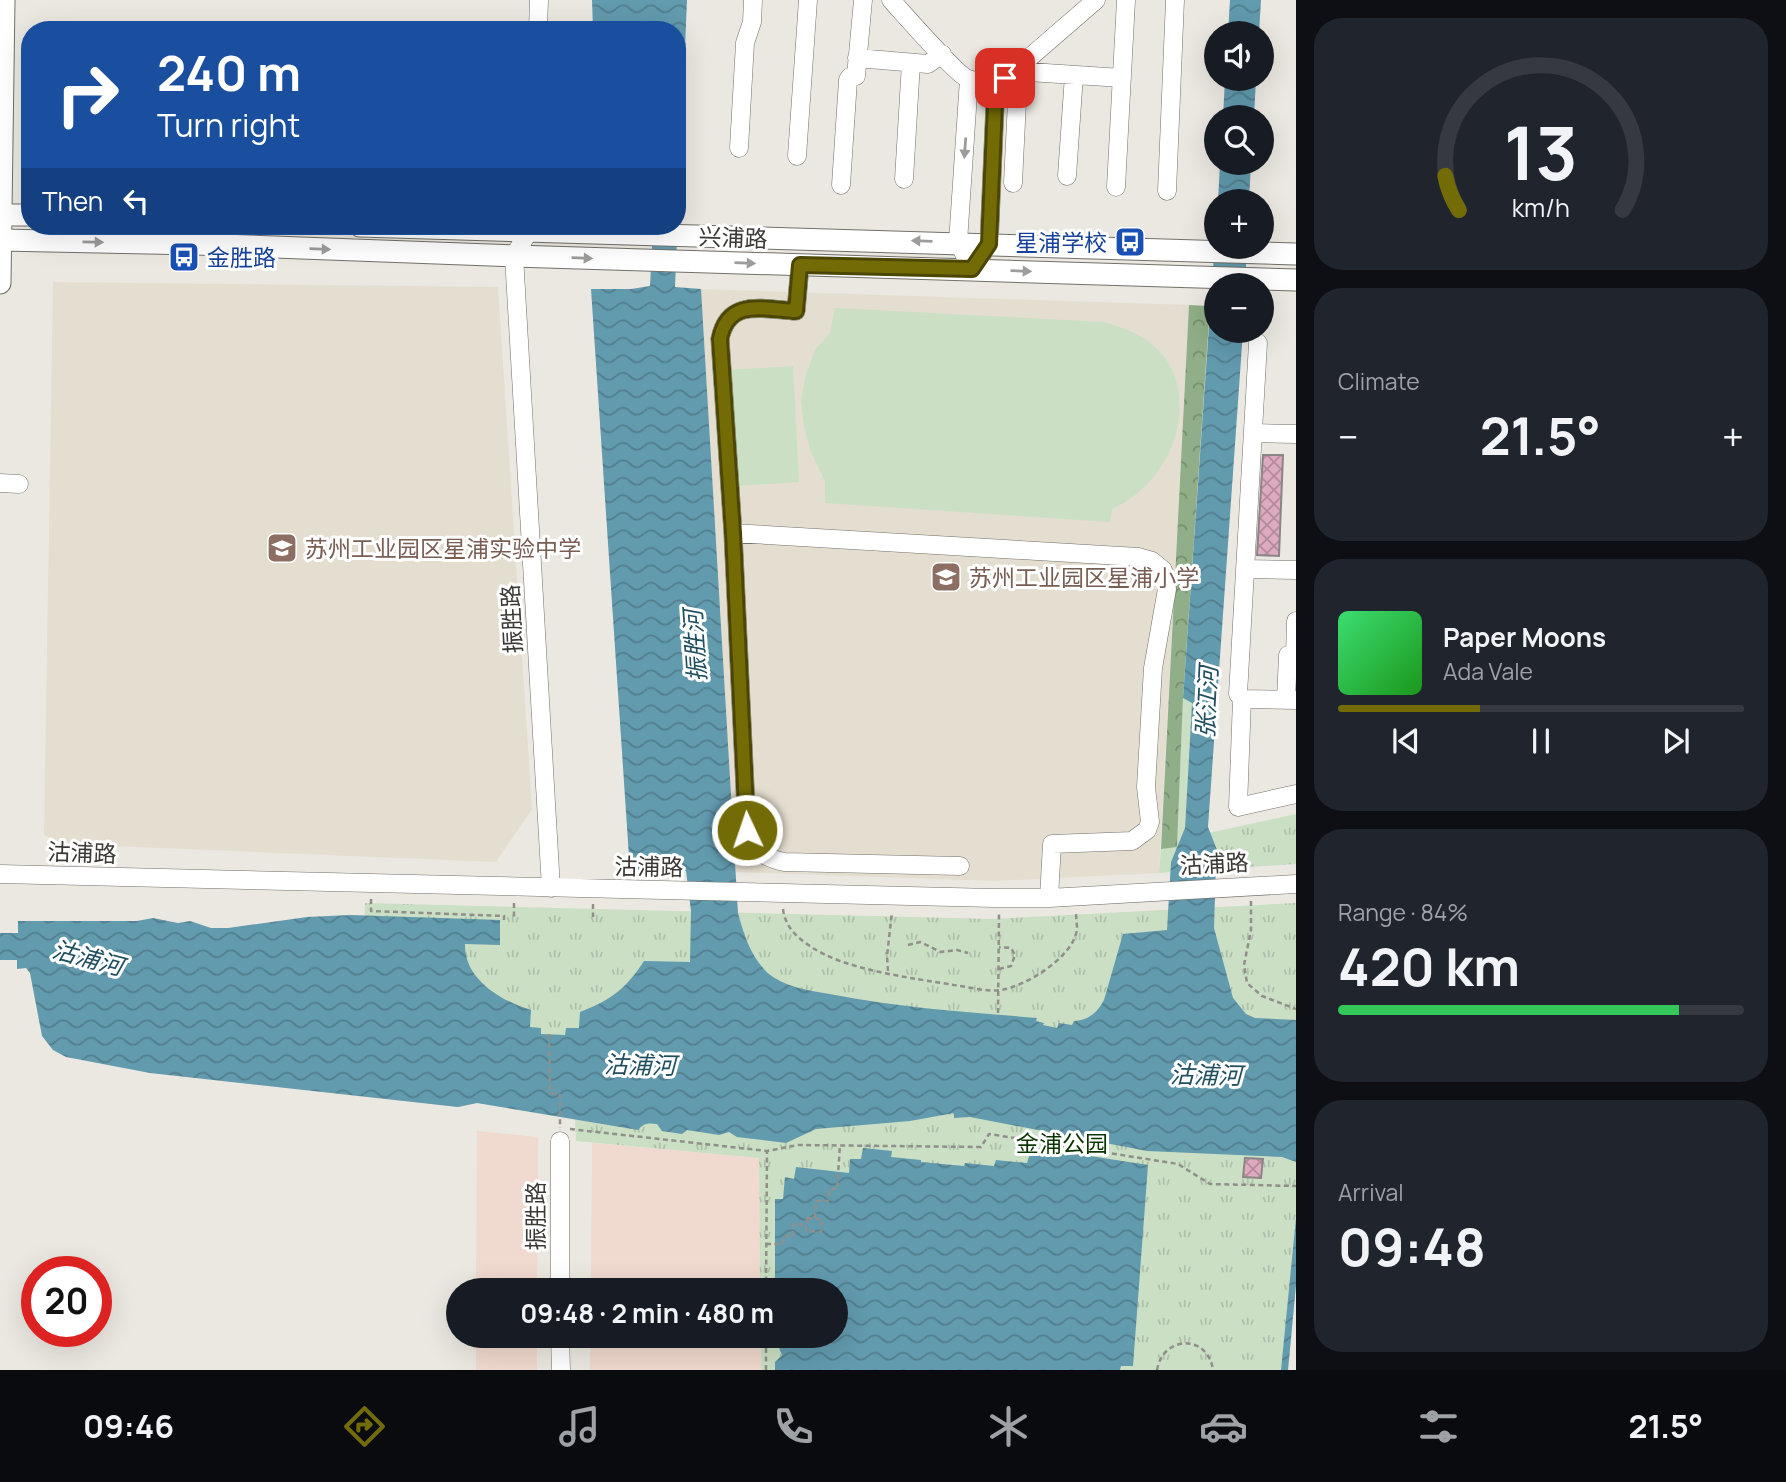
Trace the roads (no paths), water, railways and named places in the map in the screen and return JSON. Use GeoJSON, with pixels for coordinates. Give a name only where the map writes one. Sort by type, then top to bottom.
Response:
{"type":"FeatureCollection","features":[{"type":"Feature","properties":{"kind":"main road"},"geometry":{"type":"LineString","coordinates":[[0,283],[4,0]]}},
{"type":"Feature","properties":{"kind":"main road"},"geometry":{"type":"LineString","coordinates":[[1,215],[21,215]]}},
{"type":"Feature","properties":{"kind":"main road","name":"兴浦路"},"geometry":{"type":"LineString","coordinates":[[678,235],[1296,254]]}},
{"type":"Feature","properties":{"kind":"main road","name":"兴浦路"},"geometry":{"type":"LineString","coordinates":[[1,240],[1296,280]]}},
{"type":"Feature","properties":{"kind":"street"},"geometry":{"type":"LineString","coordinates":[[538,21],[539,0]]}},
{"type":"Feature","properties":{"kind":"street"},"geometry":{"type":"LineString","coordinates":[[739,148],[745,43],[752,22],[753,0]]}},
{"type":"Feature","properties":{"kind":"street"},"geometry":{"type":"LineString","coordinates":[[797,156],[808,0]]}},
{"type":"Feature","properties":{"kind":"street"},"geometry":{"type":"LineString","coordinates":[[841,185],[848,80],[856,76],[863,0]]}},
{"type":"Feature","properties":{"kind":"street"},"geometry":{"type":"LineString","coordinates":[[891,0],[969,79],[1074,75],[1122,78]]}},
{"type":"Feature","properties":{"kind":"street"},"geometry":{"type":"LineString","coordinates":[[969,79],[958,242],[972,269],[989,244],[1005,77],[1096,0]]}},
{"type":"Feature","properties":{"kind":"street"},"geometry":{"type":"LineString","coordinates":[[1116,187],[1126,0]]}},
{"type":"Feature","properties":{"kind":"street"},"geometry":{"type":"LineString","coordinates":[[1167,191],[1175,0]]}},
{"type":"Feature","properties":{"kind":"street"},"geometry":{"type":"LineString","coordinates":[[857,58],[928,64],[942,54]]}},
{"type":"Feature","properties":{"kind":"street"},"geometry":{"type":"LineString","coordinates":[[904,179],[911,63]]}},
{"type":"Feature","properties":{"kind":"street"},"geometry":{"type":"LineString","coordinates":[[1067,176],[1074,75]]}},
{"type":"Feature","properties":{"kind":"street"},"geometry":{"type":"LineString","coordinates":[[1005,77],[1017,101],[1013,183]]}},
{"type":"Feature","properties":{"kind":"street"},"geometry":{"type":"LineString","coordinates":[[514,256],[526,235]]}},
{"type":"Feature","properties":{"kind":"street","name":"振胜路"},"geometry":{"type":"LineString","coordinates":[[514,256],[551,888]]}},
{"type":"Feature","properties":{"kind":"street"},"geometry":{"type":"LineString","coordinates":[[800,265],[796,311],[741,309],[731,314],[723,326],[720,339],[733,533],[747,830],[752,843],[770,859],[784,862],[960,866]]}},
{"type":"Feature","properties":{"kind":"street"},"geometry":{"type":"LineString","coordinates":[[1258,343],[1238,694],[1242,699],[1238,807],[1296,794]]}},
{"type":"Feature","properties":{"kind":"street"},"geometry":{"type":"LineString","coordinates":[[1254,433],[1296,434]]}},
{"type":"Feature","properties":{"kind":"street"},"geometry":{"type":"LineString","coordinates":[[0,484],[19,484]]}},
{"type":"Feature","properties":{"kind":"street"},"geometry":{"type":"LineString","coordinates":[[733,533],[1138,557],[1152,561],[1163,570],[1167,589],[1153,668],[1146,787],[1150,822],[1147,830],[1132,841],[1052,844],[1049,898]]}},
{"type":"Feature","properties":{"kind":"street"},"geometry":{"type":"LineString","coordinates":[[1245,569],[1296,570]]}},
{"type":"Feature","properties":{"kind":"street"},"geometry":{"type":"LineString","coordinates":[[1242,699],[1291,700],[1288,655],[1294,655],[1296,621]]}},
{"type":"Feature","properties":{"kind":"street","name":"沽浦路"},"geometry":{"type":"LineString","coordinates":[[0,874],[994,898],[1049,898],[1296,884]]}},
{"type":"Feature","properties":{"kind":"street","name":"振胜路"},"geometry":{"type":"LineString","coordinates":[[560,1134],[560,1278]]}},
{"type":"Feature","properties":{"kind":"street"},"geometry":{"type":"LineString","coordinates":[[560,1348],[561,1370]]}},
{"type":"Feature","properties":{"kind":"water"},"geometry":{"type":"Polygon","coordinates":[[[592,0],[687,0],[686,24],[686,21],[593,21],[592,0]]]}},
{"type":"Feature","properties":{"kind":"water"},"geometry":{"type":"Polygon","coordinates":[[[1230,0],[1261,0],[1260,21],[1229,21],[1230,0]]]}},
{"type":"Feature","properties":{"kind":"water"},"geometry":{"type":"Polygon","coordinates":[[[1224,91],[1255,91],[1255,105],[1224,105],[1224,91]]]}},
{"type":"Feature","properties":{"kind":"water"},"geometry":{"type":"Polygon","coordinates":[[[1219,175],[1250,175],[1250,189],[1219,189],[1219,175]]]}},
{"type":"Feature","properties":{"kind":"water"},"geometry":{"type":"Polygon","coordinates":[[[653,235],[677,235],[675,287],[701,289],[738,913],[746,940],[755,957],[773,977],[811,991],[935,1009],[1037,1018],[1036,1021],[1044,1023],[1043,1025],[1057,1028],[1059,1023],[1072,1025],[1074,1021],[1088,1017],[1101,1005],[1123,934],[1167,930],[1171,862],[1185,828],[1192,703],[1183,698],[1208,343],[1242,343],[1208,827],[1219,855],[1216,865],[1214,928],[1233,998],[1246,1014],[1255,1018],[1296,1020],[1296,1162],[1282,1157],[1147,1151],[970,1117],[954,1118],[954,1113],[910,1121],[816,1129],[786,1143],[737,1137],[729,1132],[719,1135],[687,1130],[682,1134],[662,1131],[657,1124],[644,1125],[638,1130],[477,1103],[458,1107],[150,1073],[66,1057],[53,1050],[42,1036],[30,973],[26,968],[17,969],[17,960],[0,960],[0,933],[18,933],[18,921],[137,921],[153,918],[178,923],[190,921],[211,928],[228,928],[307,917],[351,915],[500,920],[500,945],[465,944],[466,957],[486,987],[508,1001],[531,1010],[530,1027],[541,1028],[541,1034],[565,1035],[566,1028],[579,1028],[580,1012],[617,992],[644,961],[690,962],[691,911],[686,871],[630,872],[591,289],[650,286],[653,235]]]}},
{"type":"Feature","properties":{"kind":"water"},"geometry":{"type":"Polygon","coordinates":[[[1214,259],[1246,259],[1246,273],[1213,273],[1214,259]]]}},
{"type":"Feature","properties":{"kind":"water"},"geometry":{"type":"Polygon","coordinates":[[[1032,1147],[1148,1165],[1133,1366],[1121,1366],[1120,1370],[775,1370],[775,1362],[782,1355],[779,1348],[848,1348],[848,1278],[775,1278],[775,1199],[783,1199],[785,1177],[794,1179],[796,1167],[849,1173],[850,1159],[861,1159],[863,1148],[892,1151],[891,1157],[964,1166],[965,1163],[994,1166],[996,1160],[1027,1163],[1032,1147]]]}},
{"type":"Feature","properties":{"kind":"water"},"geometry":{"type":"Polygon","coordinates":[[[1296,1218],[1296,1285],[1288,1370],[1281,1370],[1296,1218]]]}},
{"type":"Feature","properties":{"kind":"place","name":"星浦学校"},"geometry":{"type":"Point","coordinates":[1130,242]}},
{"type":"Feature","properties":{"kind":"place","name":"金胜路"},"geometry":{"type":"Point","coordinates":[184,257]}},
{"type":"Feature","properties":{"kind":"place","name":"苏州工业园区星浦实验中学"},"geometry":{"type":"Point","coordinates":[282,548]}},
{"type":"Feature","properties":{"kind":"place","name":"苏州工业园区星浦小学"},"geometry":{"type":"Point","coordinates":[946,577]}},
{"type":"Feature","properties":{"kind":"water label","name":"振胜河"},"geometry":{"type":"Point","coordinates":[694,646]}},
{"type":"Feature","properties":{"kind":"water label","name":"张江河"},"geometry":{"type":"Point","coordinates":[1206,702]}},
{"type":"Feature","properties":{"kind":"water label","name":"沽浦河"},"geometry":{"type":"Point","coordinates":[88,957]}},
{"type":"Feature","properties":{"kind":"water label","name":"沽浦河"},"geometry":{"type":"Point","coordinates":[640,1064]}},
{"type":"Feature","properties":{"kind":"water label","name":"沽浦河"},"geometry":{"type":"Point","coordinates":[1206,1074]}},
{"type":"Feature","properties":{"kind":"park label","name":"金浦公园"},"geometry":{"type":"Point","coordinates":[1062,1143]}}]}
